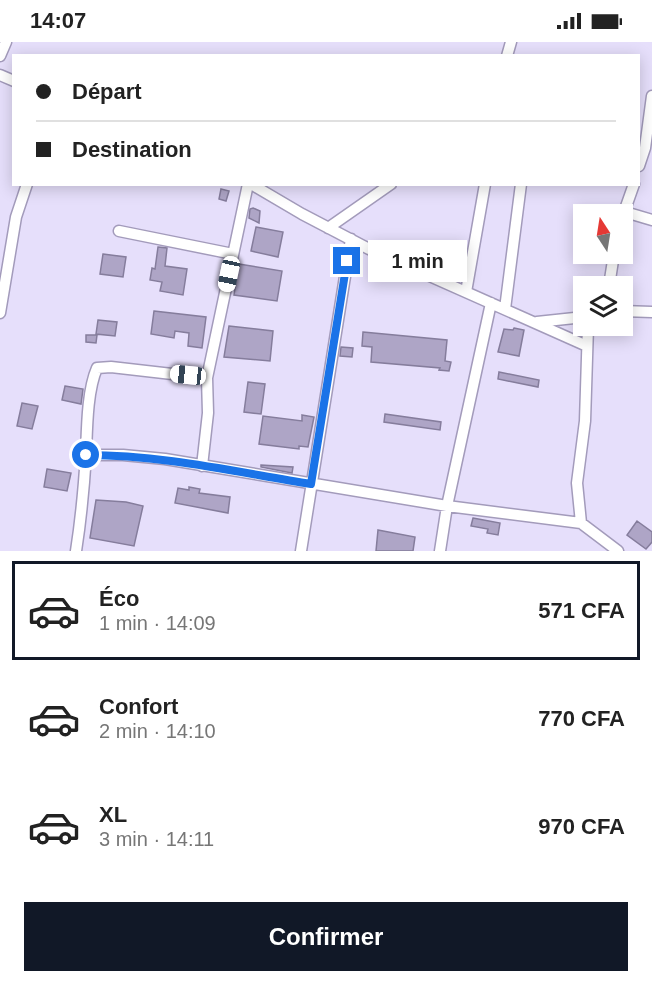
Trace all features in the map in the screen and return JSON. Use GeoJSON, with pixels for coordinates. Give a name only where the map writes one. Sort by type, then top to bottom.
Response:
{"type":"FeatureCollection","features":[{"type":"Feature","properties":{"kind":"street"},"geometry":{"type":"LineString","coordinates":[[0,56],[6,42]]}},
{"type":"Feature","properties":{"kind":"street"},"geometry":{"type":"LineString","coordinates":[[640,163],[645,148],[647,113],[652,96]]}},
{"type":"Feature","properties":{"kind":"street"},"geometry":{"type":"LineString","coordinates":[[0,313],[16,217],[26,186]]}},
{"type":"Feature","properties":{"kind":"street"},"geometry":{"type":"LineString","coordinates":[[202,466],[208,413],[207,378],[250,186]]}},
{"type":"Feature","properties":{"kind":"street"},"geometry":{"type":"LineString","coordinates":[[254,186],[328,228],[587,346]]}},
{"type":"Feature","properties":{"kind":"street"},"geometry":{"type":"LineString","coordinates":[[328,228],[388,186]]}},
{"type":"Feature","properties":{"kind":"street"},"geometry":{"type":"LineString","coordinates":[[466,292],[485,186]]}},
{"type":"Feature","properties":{"kind":"street"},"geometry":{"type":"LineString","coordinates":[[505,309],[521,186]]}},
{"type":"Feature","properties":{"kind":"street"},"geometry":{"type":"LineString","coordinates":[[628,204],[633,186]]}},
{"type":"Feature","properties":{"kind":"street"},"geometry":{"type":"LineString","coordinates":[[633,217],[652,220]]}},
{"type":"Feature","properties":{"kind":"street"},"geometry":{"type":"LineString","coordinates":[[119,231],[233,254]]}},
{"type":"Feature","properties":{"kind":"street"},"geometry":{"type":"LineString","coordinates":[[301,551],[351,239]]}},
{"type":"Feature","properties":{"kind":"street"},"geometry":{"type":"LineString","coordinates":[[440,551],[447,506],[490,303]]}},
{"type":"Feature","properties":{"kind":"street"},"geometry":{"type":"LineString","coordinates":[[633,311],[652,312]]}},
{"type":"Feature","properties":{"kind":"street"},"geometry":{"type":"LineString","coordinates":[[536,322],[573,318]]}},
{"type":"Feature","properties":{"kind":"street"},"geometry":{"type":"LineString","coordinates":[[581,523],[577,483],[585,420],[588,336]]}},
{"type":"Feature","properties":{"kind":"street"},"geometry":{"type":"LineString","coordinates":[[76,551],[93,377],[97,368],[111,367],[207,378]]}},
{"type":"Feature","properties":{"kind":"street"},"geometry":{"type":"LineString","coordinates":[[86,455],[165,459],[447,506],[581,523],[618,551]]}},
{"type":"Feature","properties":{"kind":"building"},"geometry":{"type":"Polygon","coordinates":[[[221,189],[229,191],[226,201],[219,199],[221,189]]]}},
{"type":"Feature","properties":{"kind":"building"},"geometry":{"type":"Polygon","coordinates":[[[250,209],[260,211],[259,223],[249,218],[250,209]]]}},
{"type":"Feature","properties":{"kind":"building"},"geometry":{"type":"Polygon","coordinates":[[[256,227],[283,232],[278,257],[251,251],[256,227]]]}},
{"type":"Feature","properties":{"kind":"building"},"geometry":{"type":"Polygon","coordinates":[[[158,247],[167,248],[165,266],[187,269],[183,295],[160,291],[162,282],[150,280],[152,268],[155,269],[158,247]]]}},
{"type":"Feature","properties":{"kind":"building"},"geometry":{"type":"Polygon","coordinates":[[[103,254],[126,257],[123,277],[100,274],[103,254]]]}},
{"type":"Feature","properties":{"kind":"building"},"geometry":{"type":"Polygon","coordinates":[[[239,264],[282,271],[277,301],[234,295],[239,264]]]}},
{"type":"Feature","properties":{"kind":"building"},"geometry":{"type":"Polygon","coordinates":[[[154,311],[206,317],[202,348],[188,346],[189,333],[175,331],[174,338],[151,334],[154,311]]]}},
{"type":"Feature","properties":{"kind":"building"},"geometry":{"type":"Polygon","coordinates":[[[98,320],[117,322],[115,336],[96,334],[98,320]]]}},
{"type":"Feature","properties":{"kind":"building"},"geometry":{"type":"Polygon","coordinates":[[[229,326],[273,331],[270,361],[224,357],[229,326]]]}},
{"type":"Feature","properties":{"kind":"building"},"geometry":{"type":"Polygon","coordinates":[[[514,328],[524,330],[519,356],[498,352],[504,329],[513,330],[514,328]]]}},
{"type":"Feature","properties":{"kind":"building"},"geometry":{"type":"Polygon","coordinates":[[[363,332],[447,340],[445,361],[451,362],[449,371],[439,370],[440,368],[371,362],[372,347],[362,346],[363,332]]]}},
{"type":"Feature","properties":{"kind":"building"},"geometry":{"type":"Polygon","coordinates":[[[86,335],[97,335],[96,343],[86,342],[86,335]]]}},
{"type":"Feature","properties":{"kind":"building"},"geometry":{"type":"Polygon","coordinates":[[[341,347],[353,348],[352,357],[340,356],[341,347]]]}},
{"type":"Feature","properties":{"kind":"building"},"geometry":{"type":"Polygon","coordinates":[[[499,372],[539,380],[538,387],[498,379],[499,372]]]}},
{"type":"Feature","properties":{"kind":"building"},"geometry":{"type":"Polygon","coordinates":[[[248,382],[265,384],[261,414],[244,412],[248,382]]]}},
{"type":"Feature","properties":{"kind":"building"},"geometry":{"type":"Polygon","coordinates":[[[65,386],[83,389],[81,404],[62,400],[65,386]]]}},
{"type":"Feature","properties":{"kind":"building"},"geometry":{"type":"Polygon","coordinates":[[[22,403],[38,406],[32,429],[17,426],[22,403]]]}},
{"type":"Feature","properties":{"kind":"building"},"geometry":{"type":"Polygon","coordinates":[[[385,414],[441,422],[440,430],[384,422],[385,414]]]}},
{"type":"Feature","properties":{"kind":"building"},"geometry":{"type":"Polygon","coordinates":[[[302,415],[314,417],[308,447],[299,446],[299,449],[259,444],[263,416],[302,421],[302,415]]]}},
{"type":"Feature","properties":{"kind":"building"},"geometry":{"type":"Polygon","coordinates":[[[261,465],[293,467],[292,473],[261,467],[261,465]]]}},
{"type":"Feature","properties":{"kind":"building"},"geometry":{"type":"Polygon","coordinates":[[[47,469],[71,473],[67,491],[44,487],[47,469]]]}},
{"type":"Feature","properties":{"kind":"building"},"geometry":{"type":"Polygon","coordinates":[[[189,487],[200,489],[199,493],[230,497],[228,513],[175,503],[178,488],[189,490],[189,487]]]}},
{"type":"Feature","properties":{"kind":"building"},"geometry":{"type":"Polygon","coordinates":[[[96,500],[126,502],[143,506],[134,546],[90,538],[96,500]]]}},
{"type":"Feature","properties":{"kind":"building"},"geometry":{"type":"Polygon","coordinates":[[[473,518],[500,523],[498,535],[487,533],[488,529],[471,526],[473,518]]]}},
{"type":"Feature","properties":{"kind":"building"},"geometry":{"type":"Polygon","coordinates":[[[637,521],[652,532],[652,542],[646,549],[627,535],[637,521]]]}},
{"type":"Feature","properties":{"kind":"building"},"geometry":{"type":"Polygon","coordinates":[[[378,530],[415,537],[413,551],[376,551],[378,530]]]}},
{"type":"Feature","properties":{"kind":"route"},"geometry":{"type":"LineString","coordinates":[[86,455],[123,455],[165,459],[311,484],[347,261]]}}]}
